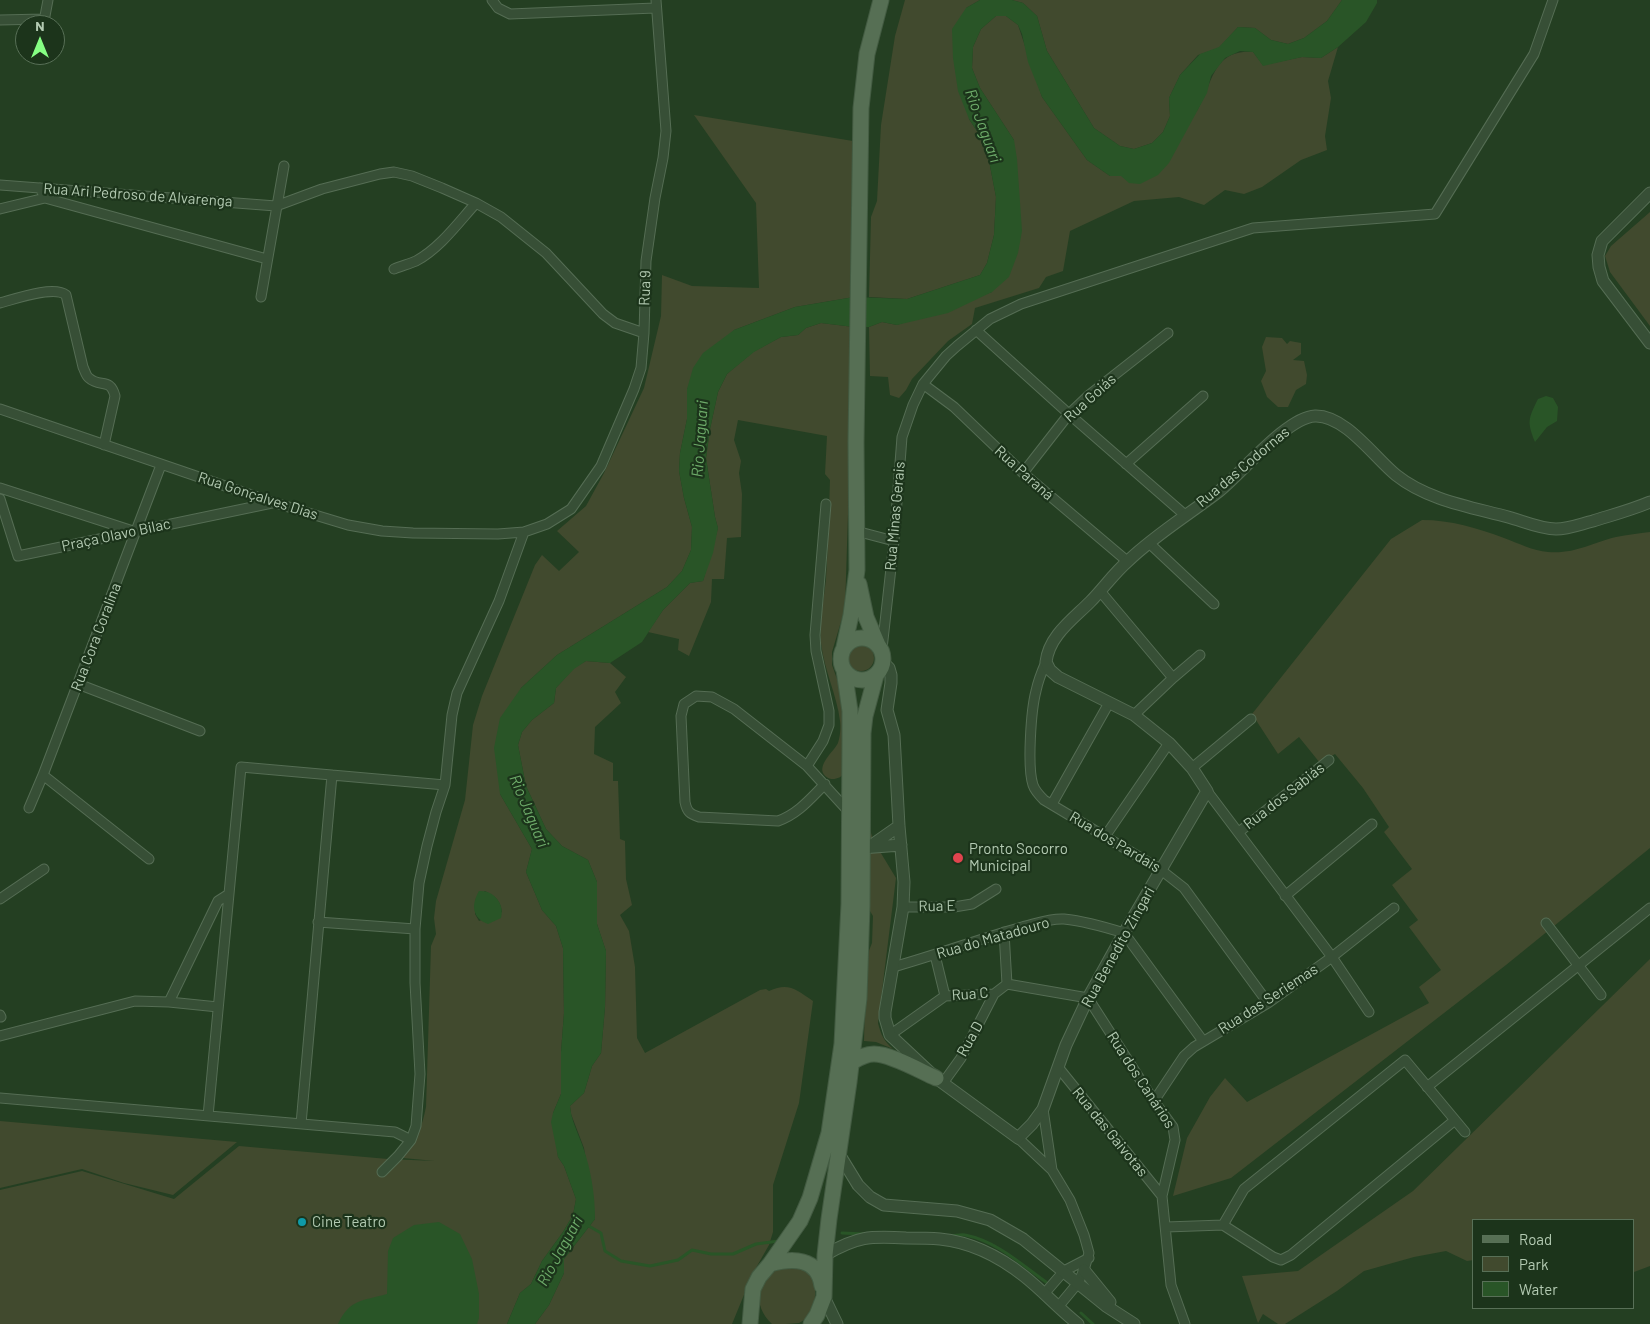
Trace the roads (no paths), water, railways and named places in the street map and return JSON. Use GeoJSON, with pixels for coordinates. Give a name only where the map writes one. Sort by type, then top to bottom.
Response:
{"type":"FeatureCollection","features":[{"type":"Feature","properties":{"kind":"main road"},"geometry":{"type":"LineString","coordinates":[[750,1324],[753,1289],[759,1277],[800,1221],[810,1198],[829,1133],[842,1044],[849,904],[850,711],[844,670],[840,659],[851,616],[857,570],[856,442],[861,108],[868,54],[881,0]]}},
{"type":"Feature","properties":{"kind":"main road"},"geometry":{"type":"LineString","coordinates":[[811,1324],[817,1316],[824,1297],[825,1255],[859,998],[865,847],[863,732],[865,716],[880,659],[866,617],[857,570]]}},
{"type":"Feature","properties":{"kind":"main road"},"geometry":{"type":"LineString","coordinates":[[844,647],[849,642],[861,638],[868,639],[880,659]]}},
{"type":"Feature","properties":{"kind":"main road"},"geometry":{"type":"LineString","coordinates":[[844,670],[849,676],[862,680],[880,659]]}},
{"type":"Feature","properties":{"kind":"main road"},"geometry":{"type":"LineString","coordinates":[[852,1062],[864,1055],[885,1056],[940,1080]]}},
{"type":"Feature","properties":{"kind":"main road"},"geometry":{"type":"LineString","coordinates":[[770,1264],[784,1260],[798,1260],[808,1263],[818,1272],[822,1279],[824,1297]]}},
{"type":"Feature","properties":{"kind":"main road"},"geometry":{"type":"LineString","coordinates":[[751,1304],[759,1324]]}},
{"type":"Feature","properties":{"kind":"street"},"geometry":{"type":"LineString","coordinates":[[0,20],[43,19],[48,0]]}},
{"type":"Feature","properties":{"kind":"street"},"geometry":{"type":"LineString","coordinates":[[492,0],[498,8],[510,14],[655,4]]}},
{"type":"Feature","properties":{"kind":"street","name":"Rua Minas Gerais"},"geometry":{"type":"LineString","coordinates":[[880,659],[894,541],[902,437],[912,405],[923,384],[946,356],[990,319],[1021,304],[1253,228],[1435,214],[1534,54],[1553,0]]}},
{"type":"Feature","properties":{"kind":"street","name":"Rua 9"},"geometry":{"type":"LineString","coordinates":[[524,532],[546,524],[572,509],[601,466],[641,368],[646,261],[666,131],[655,4]]}},
{"type":"Feature","properties":{"kind":"street"},"geometry":{"type":"LineString","coordinates":[[261,297],[284,166]]}},
{"type":"Feature","properties":{"kind":"street"},"geometry":{"type":"LineString","coordinates":[[276,206],[322,189],[380,174],[394,172],[412,176],[476,203],[501,217],[546,253],[603,314],[615,323],[644,333]]}},
{"type":"Feature","properties":{"kind":"street","name":"Rua Ari Pedroso de Alvarenga"},"geometry":{"type":"LineString","coordinates":[[0,185],[276,206]]}},
{"type":"Feature","properties":{"kind":"street"},"geometry":{"type":"LineString","coordinates":[[40,188],[45,198]]}},
{"type":"Feature","properties":{"kind":"street"},"geometry":{"type":"LineString","coordinates":[[1650,193],[1602,241],[1598,256],[1603,281],[1650,343]]}},
{"type":"Feature","properties":{"kind":"street"},"geometry":{"type":"LineString","coordinates":[[0,209],[45,198],[267,259]]}},
{"type":"Feature","properties":{"kind":"street"},"geometry":{"type":"LineString","coordinates":[[394,269],[416,260],[432,249],[476,203]]}},
{"type":"Feature","properties":{"kind":"street"},"geometry":{"type":"LineString","coordinates":[[0,303],[50,291],[62,292],[66,295],[83,367],[87,376],[91,380],[109,384],[113,388],[115,396],[104,445]]}},
{"type":"Feature","properties":{"kind":"street"},"geometry":{"type":"LineString","coordinates":[[976,330],[1185,515]]}},
{"type":"Feature","properties":{"kind":"street","name":"Rua Goiás"},"geometry":{"type":"LineString","coordinates":[[1023,474],[1069,414],[1089,395],[1168,333]]}},
{"type":"Feature","properties":{"kind":"street","name":"Rua Paraná"},"geometry":{"type":"LineString","coordinates":[[923,384],[954,407],[1023,474],[1127,561]]}},
{"type":"Feature","properties":{"kind":"street"},"geometry":{"type":"LineString","coordinates":[[1126,464],[1203,396]]}},
{"type":"Feature","properties":{"kind":"street","name":"Rua Gonçalves Dias"},"geometry":{"type":"LineString","coordinates":[[0,410],[161,466],[348,525],[382,531],[413,533],[498,534],[524,532]]}},
{"type":"Feature","properties":{"kind":"street","name":"Rua das Codornas"},"geometry":{"type":"LineString","coordinates":[[1046,662],[1047,653],[1056,636],[1127,561],[1185,515],[1219,492],[1286,429],[1302,419],[1314,416],[1339,423],[1396,475],[1411,485],[1452,502],[1537,525],[1556,529],[1574,526],[1650,502]]}},
{"type":"Feature","properties":{"kind":"street","name":"Rua Cora Coralina"},"geometry":{"type":"LineString","coordinates":[[29,808],[161,466]]}},
{"type":"Feature","properties":{"kind":"street"},"geometry":{"type":"LineString","coordinates":[[0,488],[136,532]]}},
{"type":"Feature","properties":{"kind":"street","name":"Praça Olavo Bilac"},"geometry":{"type":"LineString","coordinates":[[0,499],[18,556],[272,502]]}},
{"type":"Feature","properties":{"kind":"street"},"geometry":{"type":"LineString","coordinates":[[807,766],[823,741],[829,724],[829,711],[815,635],[826,504]]}},
{"type":"Feature","properties":{"kind":"street"},"geometry":{"type":"LineString","coordinates":[[856,531],[894,541]]}},
{"type":"Feature","properties":{"kind":"street"},"geometry":{"type":"LineString","coordinates":[[382,1172],[411,1140],[419,1110],[420,1074],[415,983],[415,929],[420,882],[427,846],[445,785],[452,715],[457,694],[499,601],[524,532]]}},
{"type":"Feature","properties":{"kind":"street"},"geometry":{"type":"LineString","coordinates":[[1149,543],[1214,604]]}},
{"type":"Feature","properties":{"kind":"street"},"geometry":{"type":"LineString","coordinates":[[1100,591],[1173,678]]}},
{"type":"Feature","properties":{"kind":"street"},"geometry":{"type":"LineString","coordinates":[[1134,715],[1200,655]]}},
{"type":"Feature","properties":{"kind":"street"},"geometry":{"type":"LineString","coordinates":[[880,659],[889,668],[891,675],[887,710],[894,735],[904,882],[903,907],[885,1018],[890,1035],[940,1080],[1018,1138],[1052,1170],[1070,1200],[1084,1235],[1089,1258],[1078,1283],[1058,1307]]}},
{"type":"Feature","properties":{"kind":"street"},"geometry":{"type":"LineString","coordinates":[[1046,662],[1050,670],[1058,677],[1134,715],[1168,743],[1192,768],[1332,957],[1369,1012]]}},
{"type":"Feature","properties":{"kind":"street","name":"Rua dos Pardais"},"geometry":{"type":"LineString","coordinates":[[1046,662],[1035,693],[1031,722],[1031,772],[1037,793],[1162,870],[1184,888],[1268,1003]]}},
{"type":"Feature","properties":{"kind":"street"},"geometry":{"type":"LineString","coordinates":[[78,684],[200,731]]}},
{"type":"Feature","properties":{"kind":"street"},"geometry":{"type":"LineString","coordinates":[[825,784],[800,810],[778,821],[699,817],[690,814],[686,810],[684,802],[681,716],[684,704],[696,696],[712,697],[734,709],[807,766],[825,784],[849,812]]}},
{"type":"Feature","properties":{"kind":"street"},"geometry":{"type":"LineString","coordinates":[[1052,804],[1109,703]]}},
{"type":"Feature","properties":{"kind":"street"},"geometry":{"type":"LineString","coordinates":[[1192,768],[1251,720]]}},
{"type":"Feature","properties":{"kind":"street"},"geometry":{"type":"LineString","coordinates":[[1106,835],[1168,743]]}},
{"type":"Feature","properties":{"kind":"street","name":"Rua dos Sabiás"},"geometry":{"type":"LineString","coordinates":[[1239,832],[1329,760]]}},
{"type":"Feature","properties":{"kind":"street"},"geometry":{"type":"LineString","coordinates":[[208,1116],[241,767],[445,785]]}},
{"type":"Feature","properties":{"kind":"street"},"geometry":{"type":"LineString","coordinates":[[43,775],[149,859]]}},
{"type":"Feature","properties":{"kind":"street"},"geometry":{"type":"LineString","coordinates":[[301,1124],[332,775]]}},
{"type":"Feature","properties":{"kind":"street","name":"Rua Benedito Zingari"},"geometry":{"type":"LineString","coordinates":[[1018,1138],[1043,1109],[1066,1046],[1088,998],[1208,791]]}},
{"type":"Feature","properties":{"kind":"street"},"geometry":{"type":"LineString","coordinates":[[1285,896],[1372,824]]}},
{"type":"Feature","properties":{"kind":"street"},"geometry":{"type":"LineString","coordinates":[[865,847],[899,825]]}},
{"type":"Feature","properties":{"kind":"street"},"geometry":{"type":"LineString","coordinates":[[865,847],[901,845]]}},
{"type":"Feature","properties":{"kind":"street"},"geometry":{"type":"LineString","coordinates":[[0,899],[44,869]]}},
{"type":"Feature","properties":{"kind":"street","name":"Rua E"},"geometry":{"type":"LineString","coordinates":[[903,907],[954,907],[972,904],[996,889]]}},
{"type":"Feature","properties":{"kind":"street"},"geometry":{"type":"LineString","coordinates":[[169,1002],[218,901],[229,894]]}},
{"type":"Feature","properties":{"kind":"street","name":"Rua das Seriemas"},"geometry":{"type":"LineString","coordinates":[[1154,1100],[1184,1056],[1194,1047],[1268,1003],[1332,957],[1394,908]]}},
{"type":"Feature","properties":{"kind":"street"},"geometry":{"type":"LineString","coordinates":[[1427,1087],[1650,908]]}},
{"type":"Feature","properties":{"kind":"street","name":"Rua do Matadouro"},"geometry":{"type":"LineString","coordinates":[[893,967],[1004,932],[1063,919],[1124,933]]}},
{"type":"Feature","properties":{"kind":"street"},"geometry":{"type":"LineString","coordinates":[[318,922],[415,929]]}},
{"type":"Feature","properties":{"kind":"street"},"geometry":{"type":"LineString","coordinates":[[1546,923],[1601,995]]}},
{"type":"Feature","properties":{"kind":"street"},"geometry":{"type":"LineString","coordinates":[[1004,932],[1007,984]]}},
{"type":"Feature","properties":{"kind":"street"},"geometry":{"type":"LineString","coordinates":[[1124,933],[1203,1041]]}},
{"type":"Feature","properties":{"kind":"street"},"geometry":{"type":"LineString","coordinates":[[935,955],[945,996]]}},
{"type":"Feature","properties":{"kind":"street","name":"Rua C"},"geometry":{"type":"LineString","coordinates":[[890,1035],[945,996],[994,994],[1007,984],[1088,998]]}},
{"type":"Feature","properties":{"kind":"street","name":"Rua D"},"geometry":{"type":"LineString","coordinates":[[940,1080],[961,1058],[994,994]]}},
{"type":"Feature","properties":{"kind":"street","name":"Rua dos Canários"},"geometry":{"type":"LineString","coordinates":[[1088,998],[1176,1134],[1162,1196]]}},
{"type":"Feature","properties":{"kind":"street"},"geometry":{"type":"LineString","coordinates":[[0,1036],[135,1001],[218,1007]]}},
{"type":"Feature","properties":{"kind":"street"},"geometry":{"type":"LineString","coordinates":[[1223,1225],[1244,1189],[1405,1060],[1465,1132]]}},
{"type":"Feature","properties":{"kind":"street","name":"Rua das Gaivotas"},"geometry":{"type":"LineString","coordinates":[[1058,1067],[1162,1196]]}},
{"type":"Feature","properties":{"kind":"street"},"geometry":{"type":"LineString","coordinates":[[0,1098],[395,1132],[411,1140]]}},
{"type":"Feature","properties":{"kind":"street"},"geometry":{"type":"LineString","coordinates":[[1043,1109],[1052,1170]]}},
{"type":"Feature","properties":{"kind":"street"},"geometry":{"type":"LineString","coordinates":[[1166,1227],[1223,1225],[1273,1257],[1281,1260],[1291,1255],[1455,1120]]}},
{"type":"Feature","properties":{"kind":"street"},"geometry":{"type":"LineString","coordinates":[[838,1154],[858,1185],[870,1197],[884,1204],[957,1211],[990,1220],[1023,1239],[1118,1314],[1134,1324]]}},
{"type":"Feature","properties":{"kind":"street"},"geometry":{"type":"LineString","coordinates":[[1162,1196],[1171,1285],[1185,1324]]}},
{"type":"Feature","properties":{"kind":"street"},"geometry":{"type":"LineString","coordinates":[[825,1255],[856,1239],[873,1236],[942,1239],[970,1246],[999,1259],[1024,1276],[1078,1324]]}},
{"type":"Feature","properties":{"kind":"street"},"geometry":{"type":"LineString","coordinates":[[1044,1294],[1064,1272],[1089,1258]]}},
{"type":"Feature","properties":{"kind":"street"},"geometry":{"type":"LineString","coordinates":[[1084,1270],[1118,1314]]}},
{"type":"Feature","properties":{"kind":"street"},"geometry":{"type":"LineString","coordinates":[[824,1297],[837,1324]]}},
{"type":"Feature","properties":{"kind":"water","name":"Rio Jaguari"},"geometry":{"type":"Polygon","coordinates":[[[980,0],[1012,0],[1023,3],[1037,16],[1047,51],[1094,128],[1120,146],[1134,149],[1152,143],[1163,132],[1170,116],[1169,98],[1180,75],[1200,54],[1219,47],[1238,27],[1255,28],[1271,40],[1288,44],[1304,38],[1327,21],[1342,0],[1377,0],[1377,3],[1366,22],[1338,47],[1321,58],[1302,57],[1263,66],[1253,52],[1240,51],[1225,58],[1211,76],[1207,93],[1169,163],[1158,175],[1140,184],[1129,183],[1121,176],[1110,176],[1087,160],[1042,97],[1028,62],[1022,34],[1018,25],[1006,16],[996,16],[981,29],[973,47],[972,68],[980,88],[1014,140],[1022,231],[1018,253],[1009,277],[992,292],[948,313],[897,325],[882,322],[869,327],[854,327],[821,323],[806,328],[798,335],[781,337],[754,352],[727,374],[718,392],[706,458],[718,528],[713,553],[703,581],[690,583],[663,610],[642,642],[610,663],[586,661],[574,669],[556,688],[554,703],[532,720],[522,732],[518,745],[526,786],[546,829],[562,846],[588,860],[597,882],[597,924],[606,951],[605,1007],[601,1053],[592,1066],[584,1093],[570,1106],[590,1174],[595,1219],[564,1259],[564,1273],[549,1305],[535,1324],[507,1324],[520,1293],[531,1284],[542,1261],[573,1215],[576,1199],[564,1166],[558,1157],[551,1122],[561,1094],[561,1052],[564,1013],[563,948],[556,926],[542,910],[526,872],[532,849],[500,794],[494,748],[500,718],[521,688],[557,655],[667,587],[682,571],[691,550],[692,527],[679,471],[680,453],[687,419],[687,389],[693,368],[703,353],[734,330],[795,307],[854,297],[907,299],[980,275],[987,263],[994,235],[996,197],[986,145],[969,119],[958,91],[953,58],[952,29],[966,8],[980,0]]]}},
{"type":"Feature","properties":{"kind":"water"},"geometry":{"type":"Polygon","coordinates":[[[1546,396],[1553,398],[1558,407],[1557,421],[1547,427],[1535,442],[1530,425],[1532,411],[1538,399],[1546,396]]]}},
{"type":"Feature","properties":{"kind":"water"},"geometry":{"type":"Polygon","coordinates":[[[479,891],[494,895],[500,903],[501,918],[488,924],[476,915],[474,906],[479,891]]]}},
{"type":"Feature","properties":{"kind":"water"},"geometry":{"type":"Polygon","coordinates":[[[439,1222],[460,1234],[472,1259],[479,1294],[479,1318],[477,1324],[338,1324],[352,1305],[387,1294],[388,1251],[393,1238],[414,1225],[439,1222]]]}},
{"type":"Feature","properties":{"kind":"waterway","name":"Rio Jaguari"},"geometry":{"type":"LineString","coordinates":[[587,1225],[601,1233],[605,1251],[621,1261],[650,1266],[678,1260],[692,1250],[711,1254],[733,1254],[756,1244],[779,1241]]}},
{"type":"Feature","properties":{"kind":"waterway"},"geometry":{"type":"LineString","coordinates":[[842,1233],[864,1234]]}},
{"type":"Feature","properties":{"kind":"waterway"},"geometry":{"type":"LineString","coordinates":[[950,1236],[965,1235],[987,1242],[1008,1254],[1046,1282]]}},
{"type":"Feature","properties":{"kind":"waterway"},"geometry":{"type":"LineString","coordinates":[[1081,1313],[1093,1324]]}},
{"type":"Feature","properties":{"kind":"place","name":"Pronto Socorro Municipal"},"geometry":{"type":"Point","coordinates":[958,858]}},
{"type":"Feature","properties":{"kind":"place","name":"Cine Teatro"},"geometry":{"type":"Point","coordinates":[302,1222]}}]}
